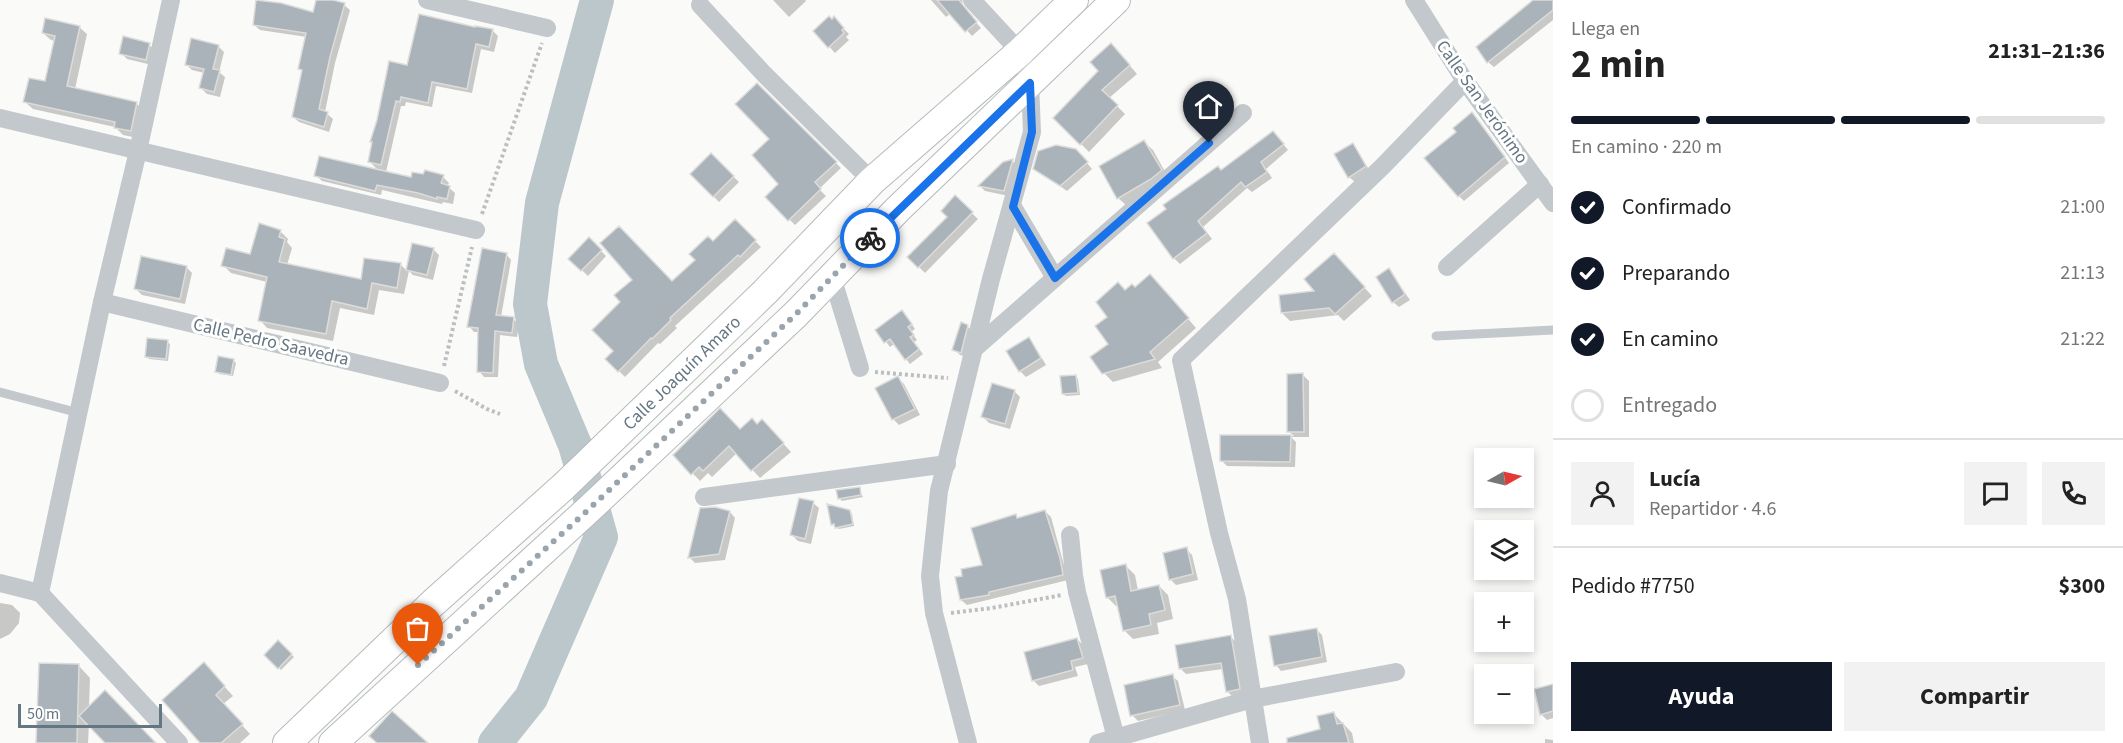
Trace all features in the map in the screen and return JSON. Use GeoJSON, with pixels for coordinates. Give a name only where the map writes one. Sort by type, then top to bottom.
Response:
{"type":"FeatureCollection","features":[{"type":"Feature","properties":{"kind":"main road","name":"Calle Joaquín Amaro"},"geometry":{"type":"LineString","coordinates":[[287,743],[433,603],[563,487],[765,292],[872,181],[1020,51],[1074,0]]}},
{"type":"Feature","properties":{"kind":"main road","name":"Calle Joaquín Amaro"},"geometry":{"type":"LineString","coordinates":[[333,743],[588,510],[832,278],[898,209],[1116,0]]}},
{"type":"Feature","properties":{"kind":"street"},"geometry":{"type":"LineString","coordinates":[[40,593],[102,302],[171,0]]}},
{"type":"Feature","properties":{"kind":"street"},"geometry":{"type":"LineString","coordinates":[[427,0],[547,28]]}},
{"type":"Feature","properties":{"kind":"street"},"geometry":{"type":"LineString","coordinates":[[968,743],[934,613],[930,576],[939,491],[991,279],[1013,207],[1032,132],[1030,83],[1020,51],[972,0]]}},
{"type":"Feature","properties":{"kind":"street","name":"Calle San Jerónimo"},"geometry":{"type":"LineString","coordinates":[[1414,0],[1465,81],[1553,203]]}},
{"type":"Feature","properties":{"kind":"street"},"geometry":{"type":"LineString","coordinates":[[700,4],[764,75],[872,181]]}},
{"type":"Feature","properties":{"kind":"street"},"geometry":{"type":"LineString","coordinates":[[1260,743],[1237,599],[1219,533],[1181,360],[1383,165],[1465,81]]}},
{"type":"Feature","properties":{"kind":"street"},"geometry":{"type":"LineString","coordinates":[[974,349],[1243,113]]}},
{"type":"Feature","properties":{"kind":"street"},"geometry":{"type":"LineString","coordinates":[[0,118],[476,230]]}},
{"type":"Feature","properties":{"kind":"street"},"geometry":{"type":"LineString","coordinates":[[1447,267],[1540,184]]}},
{"type":"Feature","properties":{"kind":"street"},"geometry":{"type":"LineString","coordinates":[[1013,207],[1055,278]]}},
{"type":"Feature","properties":{"kind":"street"},"geometry":{"type":"LineString","coordinates":[[832,278],[860,368]]}},
{"type":"Feature","properties":{"kind":"street","name":"Calle Pedro Saavedra"},"geometry":{"type":"LineString","coordinates":[[102,302],[440,382]]}},
{"type":"Feature","properties":{"kind":"street"},"geometry":{"type":"LineString","coordinates":[[704,496],[947,464]]}},
{"type":"Feature","properties":{"kind":"street"},"geometry":{"type":"LineString","coordinates":[[1070,536],[1077,592],[1107,741],[1252,699],[1396,672]]}},
{"type":"Feature","properties":{"kind":"street"},"geometry":{"type":"LineString","coordinates":[[0,583],[40,593],[179,743]]}},
{"type":"Feature","properties":{"kind":"lane"},"geometry":{"type":"LineString","coordinates":[[1436,336],[1553,330]]}},
{"type":"Feature","properties":{"kind":"lane"},"geometry":{"type":"LineString","coordinates":[[0,392],[79,413]]}},
{"type":"Feature","properties":{"kind":"path"},"geometry":{"type":"LineString","coordinates":[[860,368],[879,373],[967,380]]}},
{"type":"Feature","properties":{"kind":"path"},"geometry":{"type":"LineString","coordinates":[[934,613],[972,611],[1077,592]]}},
{"type":"Feature","properties":{"kind":"building"},"geometry":{"type":"Polygon","coordinates":[[[256,0],[281,3],[313,12],[316,0],[345,3],[319,109],[328,112],[324,127],[292,117],[302,70],[298,69],[306,33],[253,25],[256,0]]]}},
{"type":"Feature","properties":{"kind":"building"},"geometry":{"type":"Polygon","coordinates":[[[937,0],[959,0],[977,22],[965,32],[937,0]]]}},
{"type":"Feature","properties":{"kind":"building"},"geometry":{"type":"Polygon","coordinates":[[[1533,0],[1553,0],[1553,10],[1487,63],[1476,47],[1533,0]]]}},
{"type":"Feature","properties":{"kind":"building"},"geometry":{"type":"Polygon","coordinates":[[[419,14],[493,29],[489,47],[476,44],[467,89],[432,82],[428,103],[401,97],[400,102],[396,101],[381,165],[368,162],[372,142],[370,142],[389,61],[407,65],[419,14]]]}},
{"type":"Feature","properties":{"kind":"building"},"geometry":{"type":"Polygon","coordinates":[[[829,16],[832,19],[834,16],[844,28],[842,30],[844,33],[828,48],[813,31],[829,16]]]}},
{"type":"Feature","properties":{"kind":"building"},"geometry":{"type":"Polygon","coordinates":[[[45,18],[80,26],[67,86],[137,102],[131,131],[114,128],[115,122],[23,102],[29,78],[45,81],[55,36],[42,33],[45,18]]]}},
{"type":"Feature","properties":{"kind":"building"},"geometry":{"type":"Polygon","coordinates":[[[123,36],[150,43],[146,60],[119,54],[123,36]]]}},
{"type":"Feature","properties":{"kind":"building"},"geometry":{"type":"Polygon","coordinates":[[[191,38],[219,45],[213,69],[220,70],[214,92],[199,88],[204,69],[185,65],[191,38]]]}},
{"type":"Feature","properties":{"kind":"building"},"geometry":{"type":"Polygon","coordinates":[[[1111,43],[1130,65],[1102,90],[1118,105],[1080,145],[1053,118],[1098,71],[1090,62],[1111,43]]]}},
{"type":"Feature","properties":{"kind":"building"},"geometry":{"type":"Polygon","coordinates":[[[757,83],[837,162],[815,182],[821,189],[788,221],[765,197],[778,184],[752,155],[769,139],[735,104],[757,83]]]}},
{"type":"Feature","properties":{"kind":"building"},"geometry":{"type":"Polygon","coordinates":[[[1472,112],[1505,157],[1458,197],[1424,158],[1456,132],[1453,128],[1472,112]]]}},
{"type":"Feature","properties":{"kind":"building"},"geometry":{"type":"Polygon","coordinates":[[[1273,131],[1284,144],[1261,162],[1267,172],[1245,187],[1241,182],[1198,221],[1207,233],[1173,259],[1147,223],[1166,209],[1163,205],[1218,166],[1221,170],[1273,131]]]}},
{"type":"Feature","properties":{"kind":"building"},"geometry":{"type":"Polygon","coordinates":[[[1144,140],[1162,170],[1117,199],[1099,166],[1144,140]]]}},
{"type":"Feature","properties":{"kind":"building"},"geometry":{"type":"Polygon","coordinates":[[[1353,143],[1366,166],[1348,178],[1334,154],[1353,143]]]}},
{"type":"Feature","properties":{"kind":"building"},"geometry":{"type":"Polygon","coordinates":[[[1056,145],[1076,149],[1088,162],[1060,186],[1033,169],[1038,151],[1056,145]]]}},
{"type":"Feature","properties":{"kind":"building"},"geometry":{"type":"Polygon","coordinates":[[[711,153],[734,176],[713,197],[690,174],[711,153]]]}},
{"type":"Feature","properties":{"kind":"building"},"geometry":{"type":"Polygon","coordinates":[[[319,156],[411,177],[412,172],[423,174],[425,170],[444,175],[441,183],[450,186],[447,199],[437,197],[437,199],[377,185],[375,191],[314,176],[319,156]]]}},
{"type":"Feature","properties":{"kind":"building"},"geometry":{"type":"Polygon","coordinates":[[[1013,159],[1004,191],[978,186],[1003,162],[1013,159]]]}},
{"type":"Feature","properties":{"kind":"building"},"geometry":{"type":"Polygon","coordinates":[[[955,195],[973,212],[918,268],[907,257],[947,217],[941,211],[955,195]]]}},
{"type":"Feature","properties":{"kind":"building"},"geometry":{"type":"Polygon","coordinates":[[[735,219],[756,240],[740,257],[738,255],[670,318],[671,320],[618,372],[605,359],[613,351],[592,330],[620,302],[614,295],[632,280],[600,243],[619,226],[672,281],[695,260],[689,254],[708,236],[713,241],[735,219]]]}},
{"type":"Feature","properties":{"kind":"building"},"geometry":{"type":"Polygon","coordinates":[[[259,223],[281,230],[279,237],[285,239],[279,262],[361,279],[364,258],[401,263],[397,288],[372,283],[367,309],[332,301],[326,334],[258,321],[267,277],[221,266],[226,248],[250,254],[259,223]]]}},
{"type":"Feature","properties":{"kind":"building"},"geometry":{"type":"Polygon","coordinates":[[[589,237],[602,250],[581,271],[568,259],[589,237]]]}},
{"type":"Feature","properties":{"kind":"building"},"geometry":{"type":"Polygon","coordinates":[[[412,243],[434,248],[427,275],[406,270],[412,243]]]}},
{"type":"Feature","properties":{"kind":"building"},"geometry":{"type":"Polygon","coordinates":[[[482,248],[507,253],[496,315],[514,317],[512,333],[495,331],[493,373],[477,372],[478,328],[467,327],[482,248]]]}},
{"type":"Feature","properties":{"kind":"building"},"geometry":{"type":"Polygon","coordinates":[[[1334,253],[1365,287],[1335,314],[1329,308],[1281,313],[1279,295],[1314,291],[1304,279],[1334,253]]]}},
{"type":"Feature","properties":{"kind":"building"},"geometry":{"type":"Polygon","coordinates":[[[141,256],[187,266],[180,299],[134,289],[141,256]]]}},
{"type":"Feature","properties":{"kind":"building"},"geometry":{"type":"Polygon","coordinates":[[[1389,268],[1405,294],[1392,303],[1376,277],[1389,268]]]}},
{"type":"Feature","properties":{"kind":"building"},"geometry":{"type":"Polygon","coordinates":[[[1150,274],[1189,318],[1150,352],[1155,359],[1102,374],[1090,357],[1108,344],[1095,326],[1107,317],[1096,302],[1118,282],[1125,290],[1132,284],[1135,287],[1150,274]]]}},
{"type":"Feature","properties":{"kind":"building"},"geometry":{"type":"Polygon","coordinates":[[[902,310],[912,324],[908,327],[914,335],[910,337],[919,349],[905,360],[890,339],[884,343],[875,330],[902,310]]]}},
{"type":"Feature","properties":{"kind":"building"},"geometry":{"type":"Polygon","coordinates":[[[961,322],[968,325],[961,353],[952,350],[961,322]]]}},
{"type":"Feature","properties":{"kind":"building"},"geometry":{"type":"Polygon","coordinates":[[[1029,337],[1041,358],[1019,372],[1006,351],[1029,337]]]}},
{"type":"Feature","properties":{"kind":"building"},"geometry":{"type":"Polygon","coordinates":[[[147,338],[168,340],[166,359],[145,357],[147,338]]]}},
{"type":"Feature","properties":{"kind":"building"},"geometry":{"type":"Polygon","coordinates":[[[218,356],[234,359],[231,375],[215,372],[218,356]]]}},
{"type":"Feature","properties":{"kind":"building"},"geometry":{"type":"Polygon","coordinates":[[[1303,373],[1304,432],[1287,432],[1287,374],[1303,373]]]}},
{"type":"Feature","properties":{"kind":"building"},"geometry":{"type":"Polygon","coordinates":[[[1076,375],[1078,393],[1062,394],[1060,376],[1076,375]]]}},
{"type":"Feature","properties":{"kind":"building"},"geometry":{"type":"Polygon","coordinates":[[[898,376],[915,409],[892,420],[875,388],[898,376]]]}},
{"type":"Feature","properties":{"kind":"building"},"geometry":{"type":"Polygon","coordinates":[[[992,383],[1015,390],[1005,424],[981,417],[992,383]]]}},
{"type":"Feature","properties":{"kind":"building"},"geometry":{"type":"Polygon","coordinates":[[[720,408],[740,429],[752,418],[757,424],[762,419],[784,443],[751,471],[729,446],[703,471],[699,467],[691,475],[673,455],[720,408]]]}},
{"type":"Feature","properties":{"kind":"building"},"geometry":{"type":"Polygon","coordinates":[[[1220,435],[1291,435],[1290,462],[1220,461],[1220,435]]]}},
{"type":"Feature","properties":{"kind":"building"},"geometry":{"type":"Polygon","coordinates":[[[860,487],[861,495],[838,499],[836,490],[860,487]]]}},
{"type":"Feature","properties":{"kind":"building"},"geometry":{"type":"Polygon","coordinates":[[[799,498],[814,501],[805,539],[790,535],[799,498]]]}},
{"type":"Feature","properties":{"kind":"building"},"geometry":{"type":"Polygon","coordinates":[[[827,504],[850,510],[853,524],[835,528],[834,524],[831,525],[827,504]]]}},
{"type":"Feature","properties":{"kind":"building"},"geometry":{"type":"Polygon","coordinates":[[[715,507],[730,511],[719,554],[688,558],[700,508],[715,507]]]}},
{"type":"Feature","properties":{"kind":"building"},"geometry":{"type":"Polygon","coordinates":[[[1045,510],[1063,575],[989,592],[989,595],[960,600],[955,577],[962,576],[961,569],[982,565],[971,528],[1016,514],[1017,518],[1045,510]]]}},
{"type":"Feature","properties":{"kind":"building"},"geometry":{"type":"Polygon","coordinates":[[[1187,547],[1193,574],[1169,580],[1163,553],[1187,547]]]}},
{"type":"Feature","properties":{"kind":"building"},"geometry":{"type":"Polygon","coordinates":[[[1126,564],[1131,591],[1159,585],[1165,610],[1149,614],[1151,625],[1123,631],[1115,596],[1106,598],[1100,570],[1126,564]]]}},
{"type":"Feature","properties":{"kind":"building"},"geometry":{"type":"Polygon","coordinates":[[[1317,628],[1322,657],[1274,666],[1269,636],[1317,628]]]}},
{"type":"Feature","properties":{"kind":"building"},"geometry":{"type":"Polygon","coordinates":[[[1231,635],[1240,689],[1226,692],[1221,663],[1179,669],[1175,645],[1231,635]]]}},
{"type":"Feature","properties":{"kind":"building"},"geometry":{"type":"Polygon","coordinates":[[[1077,638],[1083,658],[1071,661],[1073,670],[1032,681],[1024,652],[1077,638]]]}},
{"type":"Feature","properties":{"kind":"building"},"geometry":{"type":"Polygon","coordinates":[[[278,640],[292,654],[278,669],[264,655],[278,640]]]}},
{"type":"Feature","properties":{"kind":"building"},"geometry":{"type":"Polygon","coordinates":[[[204,662],[225,686],[216,695],[243,724],[221,743],[200,743],[162,700],[204,662]]]}},
{"type":"Feature","properties":{"kind":"building"},"geometry":{"type":"Polygon","coordinates":[[[39,663],[79,664],[77,743],[36,743],[39,663]]]}},
{"type":"Feature","properties":{"kind":"building"},"geometry":{"type":"Polygon","coordinates":[[[1173,674],[1180,705],[1130,716],[1124,685],[1173,674]]]}},
{"type":"Feature","properties":{"kind":"building"},"geometry":{"type":"Polygon","coordinates":[[[1553,684],[1553,711],[1540,715],[1534,689],[1553,684]]]}},
{"type":"Feature","properties":{"kind":"building"},"geometry":{"type":"Polygon","coordinates":[[[105,690],[156,743],[105,743],[79,716],[105,690]]]}},
{"type":"Feature","properties":{"kind":"building"},"geometry":{"type":"Polygon","coordinates":[[[392,711],[428,743],[377,743],[369,736],[392,711]]]}},
{"type":"Feature","properties":{"kind":"building"},"geometry":{"type":"Polygon","coordinates":[[[1334,712],[1337,724],[1343,723],[1349,743],[1287,743],[1287,738],[1320,729],[1317,716],[1334,712]]]}},
{"type":"Feature","properties":{"kind":"waterway"},"geometry":{"type":"LineString","coordinates":[[495,743],[531,698],[601,537],[575,445],[541,364],[530,304],[542,203],[597,0]]}},
{"type":"Feature","properties":{"kind":"way so far"},"geometry":{"type":"LineString","coordinates":[[418,665],[588,510],[796,314],[870,238]]}},
{"type":"Feature","properties":{"kind":"route"},"geometry":{"type":"LineString","coordinates":[[870,238],[1030,83],[1032,132],[1013,207],[1055,278],[1209,143]]}}]}
